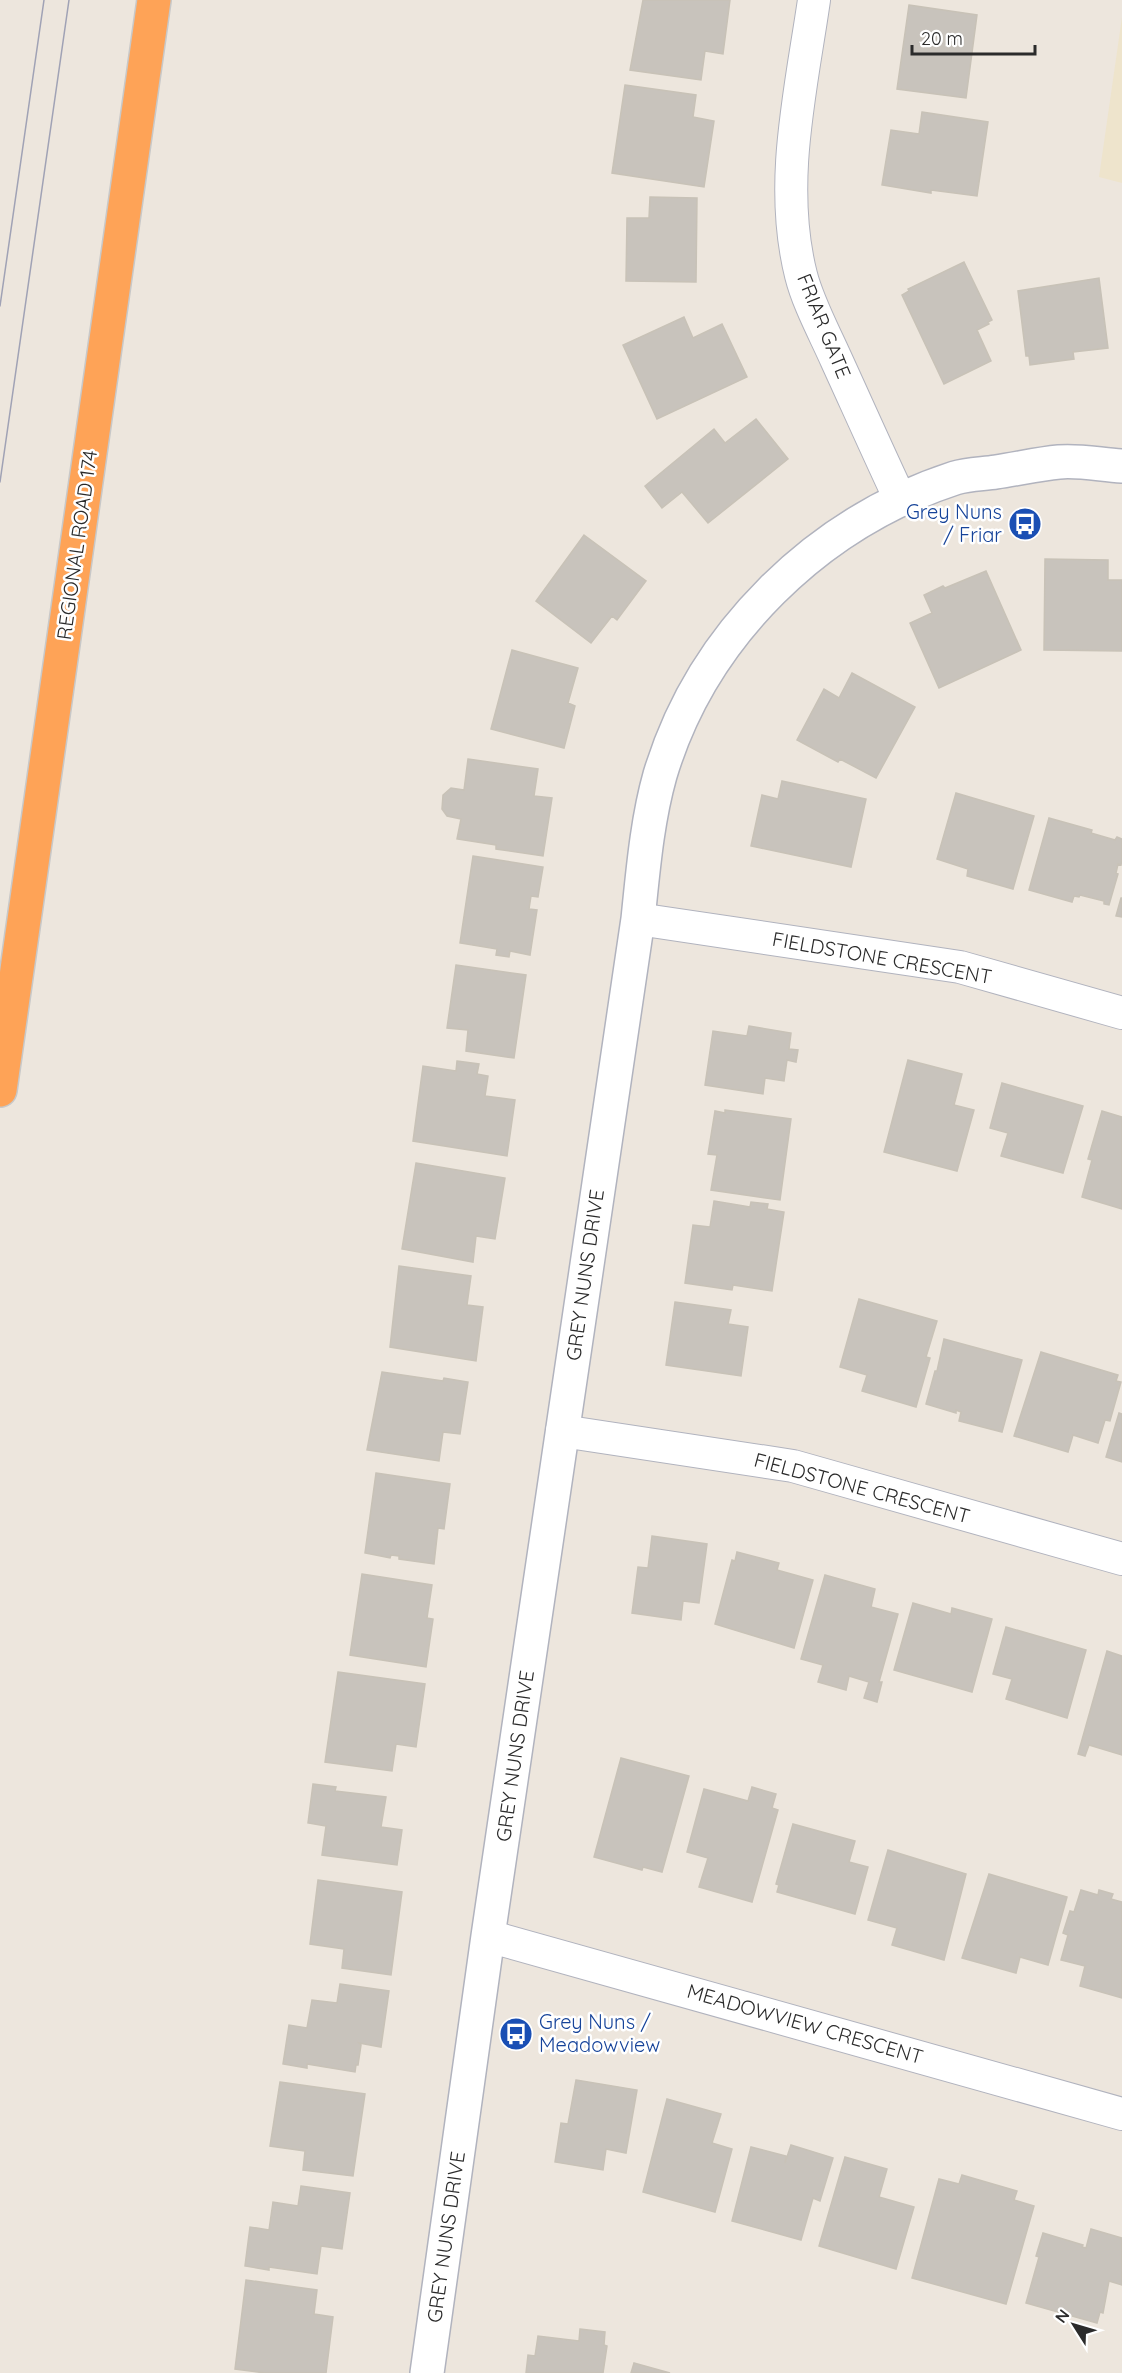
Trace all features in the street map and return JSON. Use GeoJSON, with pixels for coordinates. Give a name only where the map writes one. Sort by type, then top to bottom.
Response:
{"type":"FeatureCollection","features":[{"type":"Feature","properties":{"kind":"highway","name":"REGIONAL ROAD 174"},"geometry":{"type":"LineString","coordinates":[[0,1090],[154,0]]}},
{"type":"Feature","properties":{"kind":"street","name":"FRIAR GATE"},"geometry":{"type":"LineString","coordinates":[[814,0],[794,137],[790,183],[797,253],[801,276],[819,322],[900,499]]}},
{"type":"Feature","properties":{"kind":"street","name":"GREY NUNS DRIVE"},"geometry":{"type":"LineString","coordinates":[[427,2373],[488,1936],[638,919],[646,845],[660,776],[684,714],[704,674],[729,640],[762,600],[799,563],[878,509],[956,478],[1061,462],[1122,466]]}},
{"type":"Feature","properties":{"kind":"street","name":"FIELDSTONE CRESCENT"},"geometry":{"type":"LineString","coordinates":[[638,919],[960,967],[1122,1013]]}},
{"type":"Feature","properties":{"kind":"street","name":"FIELDSTONE CRESCENT"},"geometry":{"type":"LineString","coordinates":[[562,1431],[793,1466],[1122,1559]]}},
{"type":"Feature","properties":{"kind":"street","name":"MEADOWVIEW CRESCENT"},"geometry":{"type":"LineString","coordinates":[[488,1936],[1122,2114]]}},
{"type":"Feature","properties":{"kind":"shaded area"},"geometry":{"type":"Polygon","coordinates":[[[1122,17],[1122,183],[1099,177],[1122,17]]]}},
{"type":"Feature","properties":{"kind":"building"},"geometry":{"type":"Polygon","coordinates":[[[643,0],[730,0],[723,54],[705,51],[701,80],[630,70],[643,0]]]}},
{"type":"Feature","properties":{"kind":"building"},"geometry":{"type":"Polygon","coordinates":[[[909,5],[977,15],[966,98],[897,89],[909,5]]]}},
{"type":"Feature","properties":{"kind":"building"},"geometry":{"type":"Polygon","coordinates":[[[625,85],[696,95],[693,117],[714,121],[704,187],[612,173],[625,85]]]}},
{"type":"Feature","properties":{"kind":"building"},"geometry":{"type":"Polygon","coordinates":[[[922,112],[988,122],[977,196],[931,190],[931,193],[882,185],[891,130],[919,134],[922,112]]]}},
{"type":"Feature","properties":{"kind":"building"},"geometry":{"type":"Polygon","coordinates":[[[650,197],[697,198],[696,282],[626,281],[627,218],[649,218],[650,197]]]}},
{"type":"Feature","properties":{"kind":"building"},"geometry":{"type":"Polygon","coordinates":[[[964,262],[992,320],[977,330],[991,361],[944,384],[902,295],[909,291],[908,289],[964,262]]]}},
{"type":"Feature","properties":{"kind":"building"},"geometry":{"type":"Polygon","coordinates":[[[1099,278],[1108,348],[1073,352],[1074,359],[1030,365],[1029,356],[1026,356],[1018,291],[1099,278]]]}},
{"type":"Feature","properties":{"kind":"building"},"geometry":{"type":"Polygon","coordinates":[[[684,317],[693,338],[722,324],[747,377],[657,419],[623,345],[684,317]]]}},
{"type":"Feature","properties":{"kind":"building"},"geometry":{"type":"Polygon","coordinates":[[[756,419],[788,459],[708,523],[682,492],[662,508],[645,486],[714,429],[725,443],[756,419]]]}},
{"type":"Feature","properties":{"kind":"building"},"geometry":{"type":"Polygon","coordinates":[[[584,535],[646,581],[617,620],[612,616],[591,643],[536,601],[584,535]]]}},
{"type":"Feature","properties":{"kind":"building"},"geometry":{"type":"Polygon","coordinates":[[[1045,559],[1108,560],[1108,580],[1122,580],[1122,651],[1044,650],[1045,559]]]}},
{"type":"Feature","properties":{"kind":"building"},"geometry":{"type":"Polygon","coordinates":[[[986,571],[1021,650],[939,688],[910,623],[932,613],[924,595],[986,571]]]}},
{"type":"Feature","properties":{"kind":"building"},"geometry":{"type":"Polygon","coordinates":[[[512,650],[578,668],[568,703],[575,706],[564,748],[491,729],[512,650]]]}},
{"type":"Feature","properties":{"kind":"building"},"geometry":{"type":"Polygon","coordinates":[[[852,673],[915,707],[876,778],[840,759],[838,762],[797,740],[824,689],[839,698],[852,673]]]}},
{"type":"Feature","properties":{"kind":"building"},"geometry":{"type":"Polygon","coordinates":[[[468,759],[538,769],[534,796],[552,798],[543,856],[496,849],[496,845],[457,839],[461,819],[447,816],[442,809],[443,795],[451,788],[464,790],[468,759]]]}},
{"type":"Feature","properties":{"kind":"building"},"geometry":{"type":"Polygon","coordinates":[[[782,781],[866,799],[851,867],[751,846],[762,795],[778,799],[782,781]]]}},
{"type":"Feature","properties":{"kind":"building"},"geometry":{"type":"Polygon","coordinates":[[[956,793],[1034,816],[1013,889],[967,876],[968,869],[937,859],[956,793]]]}},
{"type":"Feature","properties":{"kind":"building"},"geometry":{"type":"Polygon","coordinates":[[[1049,818],[1092,830],[1091,833],[1115,840],[1117,837],[1122,839],[1122,860],[1121,865],[1118,864],[1116,873],[1118,874],[1109,905],[1104,904],[1104,901],[1080,895],[1079,897],[1074,896],[1072,902],[1029,890],[1049,818]]]}},
{"type":"Feature","properties":{"kind":"building"},"geometry":{"type":"Polygon","coordinates":[[[473,856],[543,867],[538,897],[531,896],[529,909],[537,910],[530,955],[510,951],[509,957],[496,955],[497,949],[460,943],[473,856]]]}},
{"type":"Feature","properties":{"kind":"building"},"geometry":{"type":"Polygon","coordinates":[[[1122,898],[1122,917],[1116,916],[1122,898]]]}},
{"type":"Feature","properties":{"kind":"building"},"geometry":{"type":"Polygon","coordinates":[[[456,965],[526,975],[514,1058],[466,1051],[468,1030],[447,1028],[456,965]]]}},
{"type":"Feature","properties":{"kind":"building"},"geometry":{"type":"Polygon","coordinates":[[[749,1026],[791,1033],[789,1049],[798,1050],[796,1062],[787,1060],[784,1081],[765,1078],[763,1094],[705,1085],[713,1031],[747,1036],[749,1026]]]}},
{"type":"Feature","properties":{"kind":"building"},"geometry":{"type":"Polygon","coordinates":[[[908,1060],[962,1074],[954,1105],[974,1110],[957,1171],[884,1152],[908,1060]]]}},
{"type":"Feature","properties":{"kind":"building"},"geometry":{"type":"Polygon","coordinates":[[[457,1061],[479,1064],[477,1074],[488,1076],[485,1096],[515,1100],[507,1156],[413,1141],[423,1066],[456,1071],[457,1061]]]}},
{"type":"Feature","properties":{"kind":"building"},"geometry":{"type":"Polygon","coordinates":[[[1002,1083],[1083,1106],[1063,1173],[1001,1156],[1008,1133],[990,1128],[1002,1083]]]}},
{"type":"Feature","properties":{"kind":"building"},"geometry":{"type":"Polygon","coordinates":[[[725,1110],[791,1119],[780,1200],[711,1190],[717,1155],[708,1154],[715,1111],[725,1113],[725,1110]]]}},
{"type":"Feature","properties":{"kind":"building"},"geometry":{"type":"Polygon","coordinates":[[[1102,1111],[1122,1117],[1122,1209],[1082,1197],[1092,1160],[1088,1159],[1102,1111]]]}},
{"type":"Feature","properties":{"kind":"building"},"geometry":{"type":"Polygon","coordinates":[[[416,1163],[505,1178],[495,1239],[476,1236],[473,1262],[402,1249],[416,1163]]]}},
{"type":"Feature","properties":{"kind":"building"},"geometry":{"type":"Polygon","coordinates":[[[714,1201],[750,1207],[751,1202],[768,1204],[767,1209],[784,1212],[772,1291],[733,1285],[732,1290],[685,1283],[693,1225],[710,1227],[714,1201]]]}},
{"type":"Feature","properties":{"kind":"building"},"geometry":{"type":"Polygon","coordinates":[[[399,1266],[471,1276],[467,1305],[483,1307],[476,1361],[390,1347],[399,1266]]]}},
{"type":"Feature","properties":{"kind":"building"},"geometry":{"type":"Polygon","coordinates":[[[859,1299],[937,1321],[926,1357],[930,1358],[916,1407],[862,1391],[867,1375],[840,1367],[859,1299]]]}},
{"type":"Feature","properties":{"kind":"building"},"geometry":{"type":"Polygon","coordinates":[[[675,1302],[731,1310],[728,1324],[748,1327],[741,1376],[666,1365],[675,1302]]]}},
{"type":"Feature","properties":{"kind":"building"},"geometry":{"type":"Polygon","coordinates":[[[944,1339],[1022,1360],[1002,1432],[959,1421],[961,1412],[956,1410],[956,1413],[926,1404],[944,1339]]]}},
{"type":"Feature","properties":{"kind":"building"},"geometry":{"type":"Polygon","coordinates":[[[1041,1352],[1118,1375],[1116,1381],[1121,1382],[1110,1421],[1105,1420],[1098,1443],[1073,1435],[1068,1452],[1014,1436],[1041,1352]]]}},
{"type":"Feature","properties":{"kind":"building"},"geometry":{"type":"Polygon","coordinates":[[[382,1372],[443,1381],[444,1378],[468,1382],[460,1434],[443,1432],[439,1461],[367,1450],[382,1372]]]}},
{"type":"Feature","properties":{"kind":"building"},"geometry":{"type":"Polygon","coordinates":[[[1119,1413],[1122,1414],[1122,1462],[1106,1457],[1119,1413]]]}},
{"type":"Feature","properties":{"kind":"building"},"geometry":{"type":"Polygon","coordinates":[[[376,1473],[450,1484],[444,1529],[438,1528],[434,1564],[399,1559],[399,1556],[391,1555],[390,1558],[365,1553],[376,1473]]]}},
{"type":"Feature","properties":{"kind":"building"},"geometry":{"type":"Polygon","coordinates":[[[652,1536],[707,1544],[699,1603],[683,1601],[681,1620],[632,1613],[638,1567],[648,1568],[652,1536]]]}},
{"type":"Feature","properties":{"kind":"building"},"geometry":{"type":"Polygon","coordinates":[[[737,1552],[779,1563],[777,1570],[813,1580],[794,1648],[715,1624],[732,1560],[735,1561],[737,1552]]]}},
{"type":"Feature","properties":{"kind":"building"},"geometry":{"type":"Polygon","coordinates":[[[362,1574],[432,1585],[427,1618],[433,1619],[426,1667],[350,1655],[362,1574]]]}},
{"type":"Feature","properties":{"kind":"building"},"geometry":{"type":"Polygon","coordinates":[[[825,1575],[875,1589],[871,1607],[898,1614],[879,1682],[882,1682],[877,1702],[864,1698],[869,1682],[849,1676],[846,1690],[818,1682],[823,1665],[801,1659],[825,1575]]]}},
{"type":"Feature","properties":{"kind":"building"},"geometry":{"type":"Polygon","coordinates":[[[913,1603],[951,1614],[952,1608],[992,1619],[972,1692],[894,1670],[913,1603]]]}},
{"type":"Feature","properties":{"kind":"building"},"geometry":{"type":"Polygon","coordinates":[[[1006,1627],[1086,1650],[1067,1718],[1006,1699],[1012,1679],[993,1674],[1006,1627]]]}},
{"type":"Feature","properties":{"kind":"building"},"geometry":{"type":"Polygon","coordinates":[[[1107,1651],[1122,1656],[1122,1755],[1089,1745],[1085,1756],[1078,1754],[1107,1651]]]}},
{"type":"Feature","properties":{"kind":"building"},"geometry":{"type":"Polygon","coordinates":[[[338,1672],[425,1684],[416,1747],[396,1744],[392,1771],[325,1762],[338,1672]]]}},
{"type":"Feature","properties":{"kind":"building"},"geometry":{"type":"Polygon","coordinates":[[[621,1758],[689,1776],[662,1872],[643,1867],[642,1870],[594,1857],[621,1758]]]}},
{"type":"Feature","properties":{"kind":"building"},"geometry":{"type":"Polygon","coordinates":[[[313,1784],[336,1787],[335,1791],[386,1797],[381,1827],[402,1830],[397,1865],[322,1855],[326,1826],[308,1823],[313,1784]]]}},
{"type":"Feature","properties":{"kind":"building"},"geometry":{"type":"Polygon","coordinates":[[[752,1787],[776,1794],[772,1808],[778,1810],[752,1902],[699,1887],[708,1858],[687,1852],[704,1789],[748,1801],[752,1787]]]}},
{"type":"Feature","properties":{"kind":"building"},"geometry":{"type":"Polygon","coordinates":[[[793,1824],[855,1841],[849,1862],[868,1867],[855,1914],[777,1892],[779,1885],[776,1884],[793,1824]]]}},
{"type":"Feature","properties":{"kind":"building"},"geometry":{"type":"Polygon","coordinates":[[[888,1850],[966,1874],[944,1960],[892,1945],[897,1928],[868,1920],[888,1850]]]}},
{"type":"Feature","properties":{"kind":"building"},"geometry":{"type":"Polygon","coordinates":[[[989,1874],[1067,1897],[1048,1965],[1020,1957],[1016,1973],[962,1958],[989,1874]]]}},
{"type":"Feature","properties":{"kind":"building"},"geometry":{"type":"Polygon","coordinates":[[[318,1880],[402,1892],[391,1975],[342,1968],[344,1949],[310,1944],[318,1880]]]}},
{"type":"Feature","properties":{"kind":"building"},"geometry":{"type":"Polygon","coordinates":[[[1081,1890],[1098,1895],[1099,1890],[1113,1894],[1111,1899],[1122,1902],[1122,1998],[1080,1986],[1085,1966],[1061,1960],[1068,1935],[1063,1933],[1070,1911],[1074,1912],[1081,1890]]]}},
{"type":"Feature","properties":{"kind":"building"},"geometry":{"type":"Polygon","coordinates":[[[340,1984],[389,1991],[381,2047],[359,2043],[361,2045],[355,2072],[307,2064],[307,2068],[283,2064],[289,2025],[307,2028],[312,2000],[337,2003],[340,1984]]]}},
{"type":"Feature","properties":{"kind":"building"},"geometry":{"type":"Polygon","coordinates":[[[576,2080],[637,2090],[626,2153],[606,2149],[603,2170],[555,2162],[561,2123],[568,2124],[576,2080]]]}},
{"type":"Feature","properties":{"kind":"building"},"geometry":{"type":"Polygon","coordinates":[[[280,2082],[365,2094],[353,2176],[303,2170],[305,2151],[270,2146],[280,2082]]]}},
{"type":"Feature","properties":{"kind":"building"},"geometry":{"type":"Polygon","coordinates":[[[667,2099],[721,2114],[712,2143],[732,2149],[715,2212],[643,2192],[667,2099]]]}},
{"type":"Feature","properties":{"kind":"building"},"geometry":{"type":"Polygon","coordinates":[[[791,2145],[833,2158],[820,2201],[813,2198],[801,2240],[732,2221],[751,2147],[786,2156],[785,2163],[791,2145]]]}},
{"type":"Feature","properties":{"kind":"building"},"geometry":{"type":"Polygon","coordinates":[[[845,2157],[887,2169],[879,2197],[914,2207],[896,2269],[819,2246],[845,2157]]]}},
{"type":"Feature","properties":{"kind":"building"},"geometry":{"type":"Polygon","coordinates":[[[962,2175],[1017,2191],[1014,2200],[1034,2206],[1006,2304],[912,2278],[939,2179],[959,2184],[962,2175]]]}},
{"type":"Feature","properties":{"kind":"building"},"geometry":{"type":"Polygon","coordinates":[[[301,2186],[350,2193],[342,2249],[321,2246],[317,2274],[245,2266],[250,2227],[269,2230],[273,2202],[298,2206],[301,2186]]]}},
{"type":"Feature","properties":{"kind":"building"},"geometry":{"type":"Polygon","coordinates":[[[1091,2229],[1122,2238],[1122,2285],[1109,2281],[1103,2313],[1100,2312],[1097,2323],[1026,2303],[1043,2233],[1083,2245],[1082,2247],[1086,2248],[1091,2229]]]}},
{"type":"Feature","properties":{"kind":"building"},"geometry":{"type":"Polygon","coordinates":[[[246,2280],[317,2290],[314,2314],[333,2317],[326,2373],[265,2373],[235,2369],[246,2280]]]}},
{"type":"Feature","properties":{"kind":"building"},"geometry":{"type":"Polygon","coordinates":[[[580,2329],[605,2332],[604,2345],[607,2346],[603,2373],[526,2373],[528,2355],[535,2356],[538,2336],[579,2341],[580,2329]]]}},
{"type":"Feature","properties":{"kind":"building"},"geometry":{"type":"Polygon","coordinates":[[[634,2363],[670,2373],[631,2373],[634,2363]]]}},
{"type":"Feature","properties":{"kind":"tram line"},"geometry":{"type":"LineString","coordinates":[[0,306],[44,0]]}},
{"type":"Feature","properties":{"kind":"tram line"},"geometry":{"type":"LineString","coordinates":[[0,482],[69,0]]}},
{"type":"Feature","properties":{"kind":"place","name":"Grey Nuns / Friar"},"geometry":{"type":"Point","coordinates":[1025,524]}},
{"type":"Feature","properties":{"kind":"place","name":"Grey Nuns / Meadowview"},"geometry":{"type":"Point","coordinates":[516,2034]}}]}
